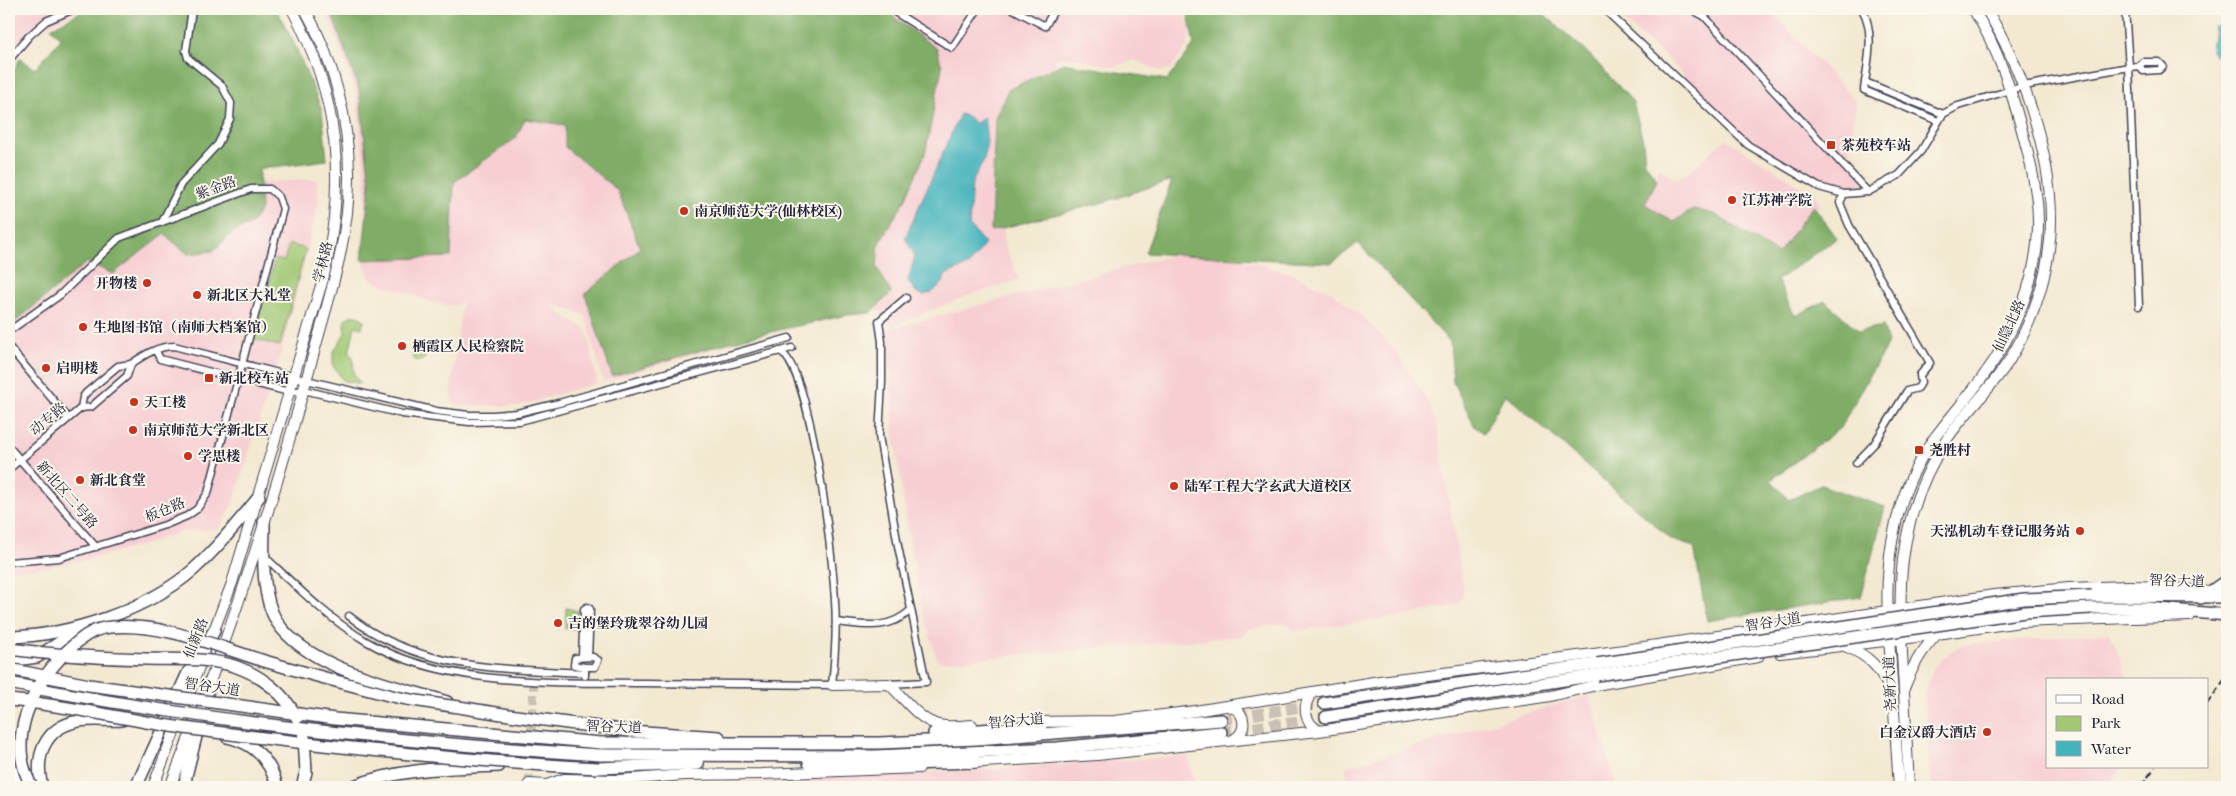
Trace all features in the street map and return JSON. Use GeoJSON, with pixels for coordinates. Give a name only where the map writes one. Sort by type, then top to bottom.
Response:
{"type":"FeatureCollection","features":[{"type":"Feature","properties":{"kind":"highway"},"geometry":{"type":"LineString","coordinates":[[9,636],[26,636],[72,628],[114,615],[151,598],[192,571],[259,497]]}},
{"type":"Feature","properties":{"kind":"highway"},"geometry":{"type":"LineString","coordinates":[[264,521],[264,576],[269,599],[276,621],[292,639],[315,656],[350,671],[472,710]]}},
{"type":"Feature","properties":{"kind":"highway","name":"智谷大道"},"geometry":{"type":"LineString","coordinates":[[1326,717],[1597,670],[2024,600],[2145,595],[2227,597]]}},
{"type":"Feature","properties":{"kind":"highway","name":"智谷大道"},"geometry":{"type":"LineString","coordinates":[[1324,703],[1597,670],[2025,612],[2091,608],[2148,608],[2224,614]]}},
{"type":"Feature","properties":{"kind":"highway"},"geometry":{"type":"LineString","coordinates":[[9,660],[37,657],[62,641],[110,627],[169,631],[301,672],[395,696],[472,710],[630,731],[800,743],[1115,721]]}},
{"type":"Feature","properties":{"kind":"highway"},"geometry":{"type":"LineString","coordinates":[[136,787],[187,675],[214,630]]}},
{"type":"Feature","properties":{"kind":"highway"},"geometry":{"type":"LineString","coordinates":[[32,787],[27,778],[22,752],[21,733],[32,696],[50,668],[87,633]]}},
{"type":"Feature","properties":{"kind":"highway"},"geometry":{"type":"LineString","coordinates":[[9,649],[78,656],[211,660],[245,670],[261,678],[280,693],[297,716],[306,742],[306,772],[302,787]]}},
{"type":"Feature","properties":{"kind":"highway","name":"智谷大道"},"geometry":{"type":"LineString","coordinates":[[9,669],[89,685],[334,719],[601,743],[879,743],[977,739],[1221,720]]}},
{"type":"Feature","properties":{"kind":"highway"},"geometry":{"type":"LineString","coordinates":[[185,787],[186,776],[210,682]]}},
{"type":"Feature","properties":{"kind":"highway","name":"智谷大道"},"geometry":{"type":"LineString","coordinates":[[9,683],[188,715],[333,734],[447,746],[600,756],[875,756],[1057,748],[1221,732]]}},
{"type":"Feature","properties":{"kind":"highway"},"geometry":{"type":"LineString","coordinates":[[9,699],[200,730],[320,745],[524,764],[598,768],[700,764],[765,757],[834,766],[976,762]]}},
{"type":"Feature","properties":{"kind":"highway"},"geometry":{"type":"LineString","coordinates":[[42,787],[38,771],[39,754],[46,741],[62,728],[78,721],[130,720]]}},
{"type":"Feature","properties":{"kind":"highway"},"geometry":{"type":"LineString","coordinates":[[200,730],[236,739],[255,749],[270,765],[276,787]]}},
{"type":"Feature","properties":{"kind":"highway"},"geometry":{"type":"LineString","coordinates":[[9,762],[23,787]]}},
{"type":"Feature","properties":{"kind":"highway"},"geometry":{"type":"LineString","coordinates":[[351,787],[392,774],[436,768],[524,764]]}},
{"type":"Feature","properties":{"kind":"main road","name":"学林路"},"geometry":{"type":"LineString","coordinates":[[259,497],[331,247],[338,179],[336,147],[330,109],[318,66],[305,32],[292,9]]}},
{"type":"Feature","properties":{"kind":"main road","name":"学林路"},"geometry":{"type":"LineString","coordinates":[[264,521],[304,390],[342,249],[349,178],[341,106],[329,63],[315,27],[305,9]]}},
{"type":"Feature","properties":{"kind":"main road","name":"仙隐北路"},"geometry":{"type":"LineString","coordinates":[[1889,641],[1888,570],[1897,520],[1916,467],[1940,428],[1977,385],[2001,350],[2016,319],[2031,273],[2038,236],[2036,198],[2029,158],[2011,89],[1991,41],[1973,9]]}},
{"type":"Feature","properties":{"kind":"main road","name":"仙隐北路"},"geometry":{"type":"LineString","coordinates":[[1902,639],[1900,589],[1909,523],[1928,473],[1947,439],[1986,392],[2011,357],[2028,323],[2044,274],[2050,237],[2050,197],[2043,155],[2024,86],[1986,9]]}},
{"type":"Feature","properties":{"kind":"main road","name":"仙新路"},"geometry":{"type":"LineString","coordinates":[[153,787],[232,583],[259,497]]}},
{"type":"Feature","properties":{"kind":"main road","name":"仙新路"},"geometry":{"type":"LineString","coordinates":[[170,787],[243,590],[264,521]]}},
{"type":"Feature","properties":{"kind":"main road"},"geometry":{"type":"LineString","coordinates":[[832,685],[889,684],[923,718],[932,723],[946,726],[1056,720],[1115,721],[1548,658],[1616,651],[1994,595],[2069,588],[2169,587],[2206,595]]}},
{"type":"Feature","properties":{"kind":"main road"},"geometry":{"type":"LineString","coordinates":[[529,786],[547,785],[564,779],[619,780],[685,775],[896,770],[976,762],[1098,755],[1229,742],[1319,731],[1550,696],[1600,684],[1772,654],[1889,641],[2035,620],[2224,614]]}},
{"type":"Feature","properties":{"kind":"main road"},"geometry":{"type":"LineString","coordinates":[[1903,692],[1913,664],[1922,650],[1938,633]]}},
{"type":"Feature","properties":{"kind":"main road","name":"尧新大道"},"geometry":{"type":"LineString","coordinates":[[1902,639],[1903,692],[1909,787]]}},
{"type":"Feature","properties":{"kind":"main road","name":"尧新大道"},"geometry":{"type":"LineString","coordinates":[[1889,641],[1899,787]]}},
{"type":"Feature","properties":{"kind":"main road"},"geometry":{"type":"LineString","coordinates":[[1844,646],[1869,657],[1891,690]]}},
{"type":"Feature","properties":{"kind":"main road"},"geometry":{"type":"LineString","coordinates":[[1313,692],[1306,701],[1306,713],[1309,722],[1319,731]]}},
{"type":"Feature","properties":{"kind":"main road"},"geometry":{"type":"LineString","coordinates":[[1219,707],[1233,707],[1243,718],[1242,733],[1229,742]]}},
{"type":"Feature","properties":{"kind":"street"},"geometry":{"type":"LineString","coordinates":[[9,60],[29,36],[46,21],[74,9]]}},
{"type":"Feature","properties":{"kind":"street"},"geometry":{"type":"LineString","coordinates":[[162,222],[181,184],[218,144],[230,119],[231,102],[222,86],[188,58],[186,51],[192,9]]}},
{"type":"Feature","properties":{"kind":"street"},"geometry":{"type":"LineString","coordinates":[[890,9],[952,48],[978,9]]}},
{"type":"Feature","properties":{"kind":"street"},"geometry":{"type":"LineString","coordinates":[[1013,9],[1045,26],[1055,9]]}},
{"type":"Feature","properties":{"kind":"street"},"geometry":{"type":"LineString","coordinates":[[1604,9],[1748,144],[1819,187],[1844,194],[1868,192],[1899,176],[1911,164],[1943,114],[1958,106],[2024,86],[2140,66]]}},
{"type":"Feature","properties":{"kind":"street"},"geometry":{"type":"LineString","coordinates":[[1691,9],[1704,16],[1868,192]]}},
{"type":"Feature","properties":{"kind":"street"},"geometry":{"type":"LineString","coordinates":[[1862,9],[1870,34],[1864,90],[1938,121]]}},
{"type":"Feature","properties":{"kind":"street"},"geometry":{"type":"LineString","coordinates":[[2125,9],[2139,306]]}},
{"type":"Feature","properties":{"kind":"street"},"geometry":{"type":"LineString","coordinates":[[1865,82],[1943,114]]}},
{"type":"Feature","properties":{"kind":"street","name":"紫金路"},"geometry":{"type":"LineString","coordinates":[[9,331],[60,295],[119,238],[251,189],[270,189],[279,197],[283,209],[236,379]]}},
{"type":"Feature","properties":{"kind":"street"},"geometry":{"type":"LineString","coordinates":[[1844,194],[1840,203],[1849,225],[1930,363],[1920,375],[1921,380],[1918,388],[1907,391],[1874,444],[1856,464]]}},
{"type":"Feature","properties":{"kind":"street"},"geometry":{"type":"LineString","coordinates":[[889,684],[926,682],[879,436],[882,342],[879,321],[906,298]]}},
{"type":"Feature","properties":{"kind":"street"},"geometry":{"type":"LineString","coordinates":[[131,364],[128,376],[91,407],[81,408],[83,397],[86,393],[118,366],[131,364],[144,354],[156,351],[163,346],[174,346],[294,377],[451,413],[494,415],[517,413],[790,338]]}},
{"type":"Feature","properties":{"kind":"street"},"geometry":{"type":"LineString","coordinates":[[9,347],[68,418]]}},
{"type":"Feature","properties":{"kind":"street"},"geometry":{"type":"LineString","coordinates":[[156,351],[160,359],[289,392],[304,390],[402,414],[469,422],[520,421],[792,348]]}},
{"type":"Feature","properties":{"kind":"street"},"geometry":{"type":"LineString","coordinates":[[264,556],[339,622],[366,641],[402,658],[432,668],[461,674],[585,682],[832,685],[836,622],[830,543],[822,485],[811,430],[793,369],[785,354],[780,351]]}},
{"type":"Feature","properties":{"kind":"street","name":"板仓路"},"geometry":{"type":"LineString","coordinates":[[9,562],[60,558],[165,525],[188,516],[197,509],[208,493],[236,379]]}},
{"type":"Feature","properties":{"kind":"street","name":"动专路"},"geometry":{"type":"LineString","coordinates":[[9,469],[81,408]]}},
{"type":"Feature","properties":{"kind":"street","name":"新北区二号路"},"geometry":{"type":"LineString","coordinates":[[9,447],[96,547]]}},
{"type":"Feature","properties":{"kind":"street"},"geometry":{"type":"LineString","coordinates":[[587,607],[590,609],[585,656],[584,609],[587,607]]}},
{"type":"Feature","properties":{"kind":"street"},"geometry":{"type":"LineString","coordinates":[[836,622],[860,625],[893,623],[911,610]]}},
{"type":"Feature","properties":{"kind":"street"},"geometry":{"type":"LineString","coordinates":[[349,616],[383,638],[419,654],[447,662],[488,667],[585,670],[595,667],[598,662],[595,657],[574,658],[573,664],[585,670]]}},
{"type":"Feature","properties":{"kind":"street"},"geometry":{"type":"LineString","coordinates":[[585,670],[585,682]]}},
{"type":"Feature","properties":{"kind":"shaded area"},"geometry":{"type":"Polygon","coordinates":[[[9,9],[81,9],[42,28],[19,53],[9,80],[9,9]]]}},
{"type":"Feature","properties":{"kind":"shaded area","name":"南京师范大学(仙林校区)"},"geometry":{"type":"Polygon","coordinates":[[[326,9],[1182,9],[1190,30],[1187,46],[1171,69],[1159,71],[1135,60],[1114,67],[1076,58],[1058,58],[1019,121],[1004,140],[1004,243],[1019,280],[964,297],[892,326],[876,309],[860,303],[603,382],[585,314],[553,304],[555,310],[587,330],[597,383],[519,406],[465,406],[455,405],[450,395],[462,302],[453,306],[430,302],[377,283],[370,278],[365,265],[365,178],[356,95],[326,9]]]}},
{"type":"Feature","properties":{"kind":"shaded area"},"geometry":{"type":"Polygon","coordinates":[[[1610,9],[1769,9],[1856,101],[1850,153],[1869,181],[1856,186],[1828,185],[1808,177],[1749,143],[1663,54],[1610,9]]]}},
{"type":"Feature","properties":{"kind":"shaded area","name":"江苏神学院"},"geometry":{"type":"Polygon","coordinates":[[[1726,139],[1816,196],[1820,205],[1777,256],[1698,209],[1678,230],[1643,205],[1660,168],[1674,180],[1687,174],[1726,139]]]}},
{"type":"Feature","properties":{"kind":"shaded area","name":"南京师范大学新北区"},"geometry":{"type":"Polygon","coordinates":[[[317,179],[319,203],[281,353],[232,506],[219,529],[180,532],[143,545],[73,563],[26,570],[9,569],[9,322],[53,293],[117,231],[251,183],[317,179]]]}},
{"type":"Feature","properties":{"kind":"shaded area","name":"陆军工程大学玄武大道校区"},"geometry":{"type":"Polygon","coordinates":[[[1200,248],[1293,274],[1333,293],[1371,324],[1399,356],[1431,407],[1437,426],[1464,594],[1459,604],[1405,616],[1295,631],[1284,623],[1247,629],[1242,636],[938,662],[923,613],[909,537],[894,435],[888,329],[1200,248]]]}},
{"type":"Feature","properties":{"kind":"shaded area","name":"白金汉爵大酒店"},"geometry":{"type":"Polygon","coordinates":[[[2110,633],[2127,678],[2046,678],[2046,768],[2121,768],[2107,787],[1931,787],[1924,696],[1934,667],[1951,651],[1969,644],[2110,633]]]}},
{"type":"Feature","properties":{"kind":"shaded area"},"geometry":{"type":"Polygon","coordinates":[[[1589,695],[1617,787],[1351,787],[1345,767],[1589,695]]]}},
{"type":"Feature","properties":{"kind":"shaded area"},"geometry":{"type":"Polygon","coordinates":[[[1188,756],[1196,787],[713,787],[714,782],[988,769],[1188,756]]]}},
{"type":"Feature","properties":{"kind":"green space"},"geometry":{"type":"Polygon","coordinates":[[[86,9],[276,9],[294,43],[322,110],[327,160],[259,169],[261,209],[251,224],[233,232],[213,251],[188,254],[164,234],[113,274],[87,262],[9,327],[9,80],[20,58],[35,69],[61,39],[51,28],[86,9]]]}},
{"type":"Feature","properties":{"kind":"green space","name":"南京师范大学(仙林校区)"},"geometry":{"type":"Polygon","coordinates":[[[330,9],[883,9],[937,49],[942,67],[925,154],[905,200],[879,243],[877,267],[891,293],[871,313],[847,315],[748,337],[612,376],[585,294],[640,248],[618,191],[565,147],[565,125],[525,119],[516,138],[454,182],[451,257],[362,260],[370,184],[359,90],[330,9]]]}},
{"type":"Feature","properties":{"kind":"green space"},"geometry":{"type":"Polygon","coordinates":[[[1187,9],[1411,9],[1417,13],[1420,9],[1538,9],[1588,53],[1633,102],[1643,141],[1645,162],[1657,180],[1645,204],[1673,222],[1694,209],[1714,214],[1778,254],[1813,205],[1837,238],[1777,280],[1795,316],[1825,301],[1859,331],[1883,326],[1888,343],[1840,428],[1771,480],[1789,500],[1821,485],[1885,507],[1861,597],[1707,621],[1694,547],[1672,540],[1505,394],[1484,433],[1475,427],[1453,382],[1450,342],[1358,243],[1332,263],[1145,253],[1172,180],[1101,203],[991,231],[995,118],[1008,90],[1063,63],[1167,80],[1194,45],[1187,9]]]}},
{"type":"Feature","properties":{"kind":"green space"},"geometry":{"type":"Polygon","coordinates":[[[289,244],[306,249],[280,346],[253,339],[275,259],[284,261],[289,244]]]}},
{"type":"Feature","properties":{"kind":"green space"},"geometry":{"type":"Polygon","coordinates":[[[353,315],[362,318],[364,321],[362,328],[355,326],[349,353],[353,357],[354,375],[361,384],[344,381],[333,366],[333,353],[345,333],[345,319],[353,315]]]}},
{"type":"Feature","properties":{"kind":"green space"},"geometry":{"type":"Polygon","coordinates":[[[416,347],[422,347],[426,354],[422,361],[416,361],[412,357],[412,351],[416,347]]]}},
{"type":"Feature","properties":{"kind":"green space"},"geometry":{"type":"Polygon","coordinates":[[[566,608],[578,611],[578,629],[565,629],[566,608]]]}},
{"type":"Feature","properties":{"kind":"water"},"geometry":{"type":"Polygon","coordinates":[[[2223,26],[2227,28],[2227,33],[2218,38],[2220,45],[2227,43],[2227,48],[2220,55],[2215,55],[2211,50],[2214,27],[2223,26]]]}},
{"type":"Feature","properties":{"kind":"water"},"geometry":{"type":"Polygon","coordinates":[[[960,114],[969,117],[975,124],[984,117],[987,141],[984,160],[972,182],[969,225],[985,244],[969,265],[945,275],[943,283],[931,293],[923,295],[916,292],[908,281],[915,256],[905,238],[960,114]]]}},
{"type":"Feature","properties":{"kind":"tunnel"},"geometry":{"type":"LineString","coordinates":[[529,784],[534,680]]}},
{"type":"Feature","properties":{"kind":"tunnel"},"geometry":{"type":"LineString","coordinates":[[1221,720],[1324,703]]}},
{"type":"Feature","properties":{"kind":"tunnel"},"geometry":{"type":"LineString","coordinates":[[1221,732],[1326,717]]}},
{"type":"Feature","properties":{"kind":"railway"},"geometry":{"type":"LineString","coordinates":[[2208,703],[2227,676]]}},
{"type":"Feature","properties":{"kind":"railway"},"geometry":{"type":"LineString","coordinates":[[2141,787],[2154,768]]}},
{"type":"Feature","properties":{"kind":"place","name":"茶苑校车站"},"geometry":{"type":"Point","coordinates":[1831,145]}},
{"type":"Feature","properties":{"kind":"place","name":"江苏神学院"},"geometry":{"type":"Point","coordinates":[1732,200]}},
{"type":"Feature","properties":{"kind":"place","name":"南京师范大学(仙林校区)"},"geometry":{"type":"Point","coordinates":[684,211]}},
{"type":"Feature","properties":{"kind":"place","name":"开物楼"},"geometry":{"type":"Point","coordinates":[147,283]}},
{"type":"Feature","properties":{"kind":"place","name":"新北区大礼堂"},"geometry":{"type":"Point","coordinates":[197,295]}},
{"type":"Feature","properties":{"kind":"place","name":"生地图书馆（南师大档案馆）"},"geometry":{"type":"Point","coordinates":[83,327]}},
{"type":"Feature","properties":{"kind":"place","name":"栖霞区人民检察院"},"geometry":{"type":"Point","coordinates":[402,346]}},
{"type":"Feature","properties":{"kind":"place","name":"启明楼"},"geometry":{"type":"Point","coordinates":[46,368]}},
{"type":"Feature","properties":{"kind":"place","name":"新北校车站"},"geometry":{"type":"Point","coordinates":[209,378]}},
{"type":"Feature","properties":{"kind":"place","name":"天工楼"},"geometry":{"type":"Point","coordinates":[134,402]}},
{"type":"Feature","properties":{"kind":"place","name":"南京师范大学新北区"},"geometry":{"type":"Point","coordinates":[133,430]}},
{"type":"Feature","properties":{"kind":"place","name":"尧胜村"},"geometry":{"type":"Point","coordinates":[1919,450]}},
{"type":"Feature","properties":{"kind":"place","name":"学思楼"},"geometry":{"type":"Point","coordinates":[188,456]}},
{"type":"Feature","properties":{"kind":"place","name":"新北食堂"},"geometry":{"type":"Point","coordinates":[80,480]}},
{"type":"Feature","properties":{"kind":"place","name":"陆军工程大学玄武大道校区"},"geometry":{"type":"Point","coordinates":[1174,486]}},
{"type":"Feature","properties":{"kind":"place","name":"天泓机动车登记服务站"},"geometry":{"type":"Point","coordinates":[2080,531]}},
{"type":"Feature","properties":{"kind":"place","name":"吉的堡玲珑翠谷幼儿园"},"geometry":{"type":"Point","coordinates":[558,623]}},
{"type":"Feature","properties":{"kind":"place","name":"白金汉爵大酒店"},"geometry":{"type":"Point","coordinates":[1987,732]}}]}
